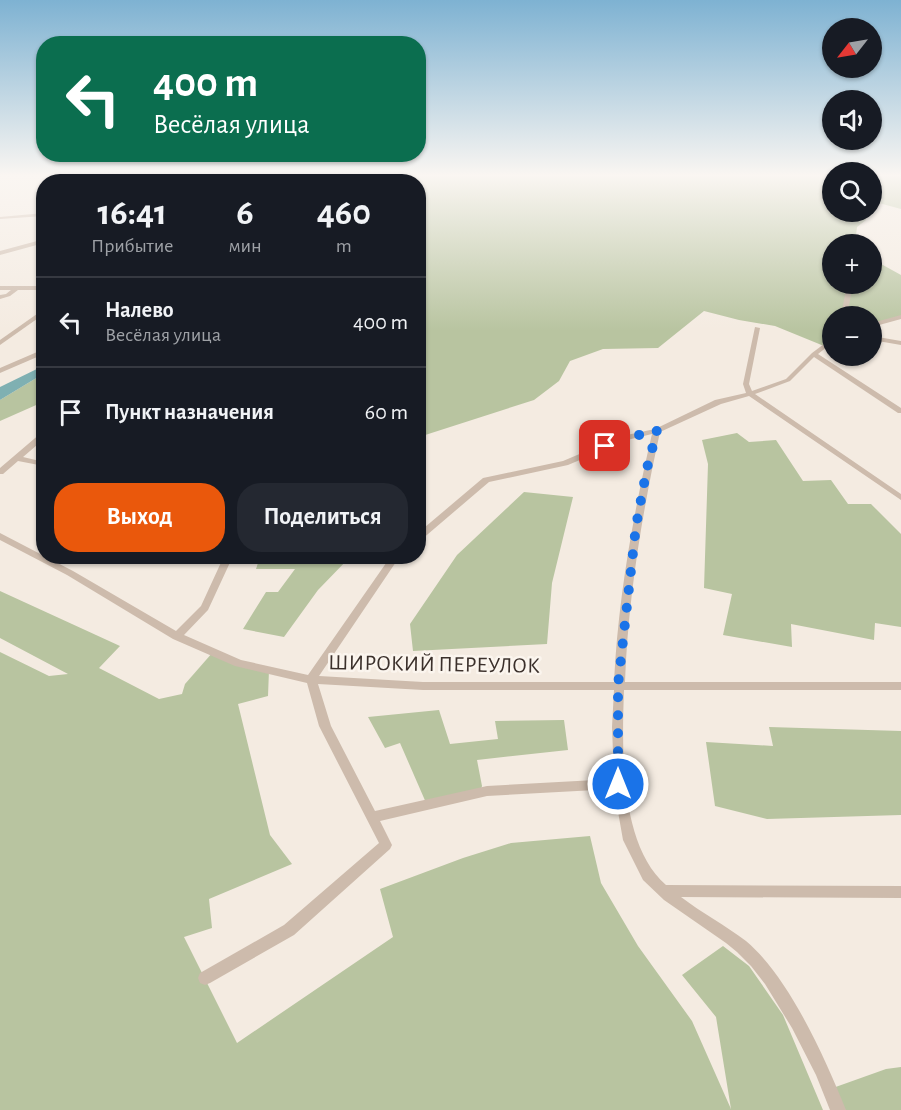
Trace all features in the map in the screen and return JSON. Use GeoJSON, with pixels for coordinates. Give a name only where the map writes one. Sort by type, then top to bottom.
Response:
{"type":"FeatureCollection","features":[{"type":"Feature","properties":{"kind":"street"},"geometry":{"type":"LineString","coordinates":[[0,253],[36,243]]}},
{"type":"Feature","properties":{"kind":"street"},"geometry":{"type":"LineString","coordinates":[[0,288],[36,288]]}},
{"type":"Feature","properties":{"kind":"street"},"geometry":{"type":"LineString","coordinates":[[0,297],[8,295],[16,288]]}},
{"type":"Feature","properties":{"kind":"street"},"geometry":{"type":"LineString","coordinates":[[0,343],[36,317]]}},
{"type":"Feature","properties":{"kind":"street"},"geometry":{"type":"LineString","coordinates":[[882,322],[901,317]]}},
{"type":"Feature","properties":{"kind":"street"},"geometry":{"type":"LineString","coordinates":[[757,328],[746,384],[750,394],[901,498]]}},
{"type":"Feature","properties":{"kind":"street"},"geometry":{"type":"LineString","coordinates":[[882,340],[901,343]]}},
{"type":"Feature","properties":{"kind":"street"},"geometry":{"type":"LineString","coordinates":[[426,531],[486,480],[565,463],[625,438],[657,431],[718,402],[750,394],[788,380],[822,348]]}},
{"type":"Feature","properties":{"kind":"street"},"geometry":{"type":"LineString","coordinates":[[814,354],[901,411]]}},
{"type":"Feature","properties":{"kind":"street"},"geometry":{"type":"LineString","coordinates":[[0,371],[36,355]]}},
{"type":"Feature","properties":{"kind":"street"},"geometry":{"type":"LineString","coordinates":[[657,431],[636,526],[618,685],[618,784],[622,808],[638,862],[664,891],[753,958],[801,1030],[831,1089],[838,1110]]}},
{"type":"Feature","properties":{"kind":"street"},"geometry":{"type":"LineString","coordinates":[[0,472],[36,442]]}},
{"type":"Feature","properties":{"kind":"street"},"geometry":{"type":"LineString","coordinates":[[17,458],[36,462]]}},
{"type":"Feature","properties":{"kind":"street","name":"ШИРОКИЙ ПЕРЕУЛОК"},"geometry":{"type":"LineString","coordinates":[[0,536],[36,555]]}},
{"type":"Feature","properties":{"kind":"street","name":"ШИРОКИЙ ПЕРЕУЛОК"},"geometry":{"type":"LineString","coordinates":[[53,564],[177,636],[239,663],[311,680],[423,686],[901,686]]}},
{"type":"Feature","properties":{"kind":"street"},"geometry":{"type":"LineString","coordinates":[[177,636],[205,608],[225,564]]}},
{"type":"Feature","properties":{"kind":"street"},"geometry":{"type":"LineString","coordinates":[[206,978],[289,930],[386,845],[325,726],[311,680],[391,564]]}},
{"type":"Feature","properties":{"kind":"street"},"geometry":{"type":"LineString","coordinates":[[372,817],[487,791],[618,784]]}},
{"type":"Feature","properties":{"kind":"street"},"geometry":{"type":"LineString","coordinates":[[664,891],[901,892]]}},
{"type":"Feature","properties":{"kind":"green space"},"geometry":{"type":"Polygon","coordinates":[[[426,227],[857,227],[856,234],[822,234],[822,294],[882,294],[882,265],[901,275],[901,317],[882,322],[882,306],[822,306],[822,345],[775,326],[704,311],[658,348],[603,349],[570,361],[559,381],[534,400],[426,435],[426,227]]]}},
{"type":"Feature","properties":{"kind":"green space"},"geometry":{"type":"Polygon","coordinates":[[[36,378],[36,405],[0,421],[0,400],[36,378]]]}},
{"type":"Feature","properties":{"kind":"green space"},"geometry":{"type":"Polygon","coordinates":[[[737,433],[749,442],[776,440],[803,481],[831,480],[848,504],[871,504],[901,534],[901,627],[875,623],[874,640],[791,624],[792,647],[723,635],[732,594],[704,588],[708,464],[702,440],[737,433]]]}},
{"type":"Feature","properties":{"kind":"green space"},"geometry":{"type":"Polygon","coordinates":[[[524,492],[573,497],[552,583],[547,644],[413,651],[410,624],[457,555],[524,492]]]}},
{"type":"Feature","properties":{"kind":"green space"},"geometry":{"type":"Polygon","coordinates":[[[258,564],[343,564],[318,590],[284,637],[243,629],[266,592],[278,592],[295,569],[256,569],[258,564]]]}},
{"type":"Feature","properties":{"kind":"green space"},"geometry":{"type":"Polygon","coordinates":[[[0,591],[120,646],[99,668],[159,699],[182,694],[185,684],[213,652],[269,670],[268,696],[238,704],[270,835],[292,864],[209,899],[212,928],[184,937],[237,1043],[393,937],[380,889],[511,843],[590,836],[601,883],[638,946],[692,1021],[731,1109],[716,1017],[682,975],[723,946],[749,966],[783,1015],[823,1110],[0,1110],[0,652],[49,676],[68,674],[0,638],[0,591]]]}},
{"type":"Feature","properties":{"kind":"green space"},"geometry":{"type":"Polygon","coordinates":[[[439,710],[450,744],[498,739],[495,721],[564,720],[568,750],[477,760],[482,786],[480,793],[427,805],[400,743],[385,748],[368,717],[439,710]]]}},
{"type":"Feature","properties":{"kind":"green space"},"geometry":{"type":"Polygon","coordinates":[[[769,727],[901,731],[901,815],[767,819],[715,806],[706,742],[773,746],[769,727]]]}},
{"type":"Feature","properties":{"kind":"green space"},"geometry":{"type":"Polygon","coordinates":[[[901,1067],[901,1110],[838,1110],[830,1089],[886,1069],[901,1067]]]}},
{"type":"Feature","properties":{"kind":"water"},"geometry":{"type":"Polygon","coordinates":[[[36,369],[36,378],[0,400],[0,387],[36,369]]]}},
{"type":"Feature","properties":{"kind":"route"},"geometry":{"type":"LineString","coordinates":[[605,446],[625,438],[657,431],[636,526],[618,685],[618,784]]}}]}
